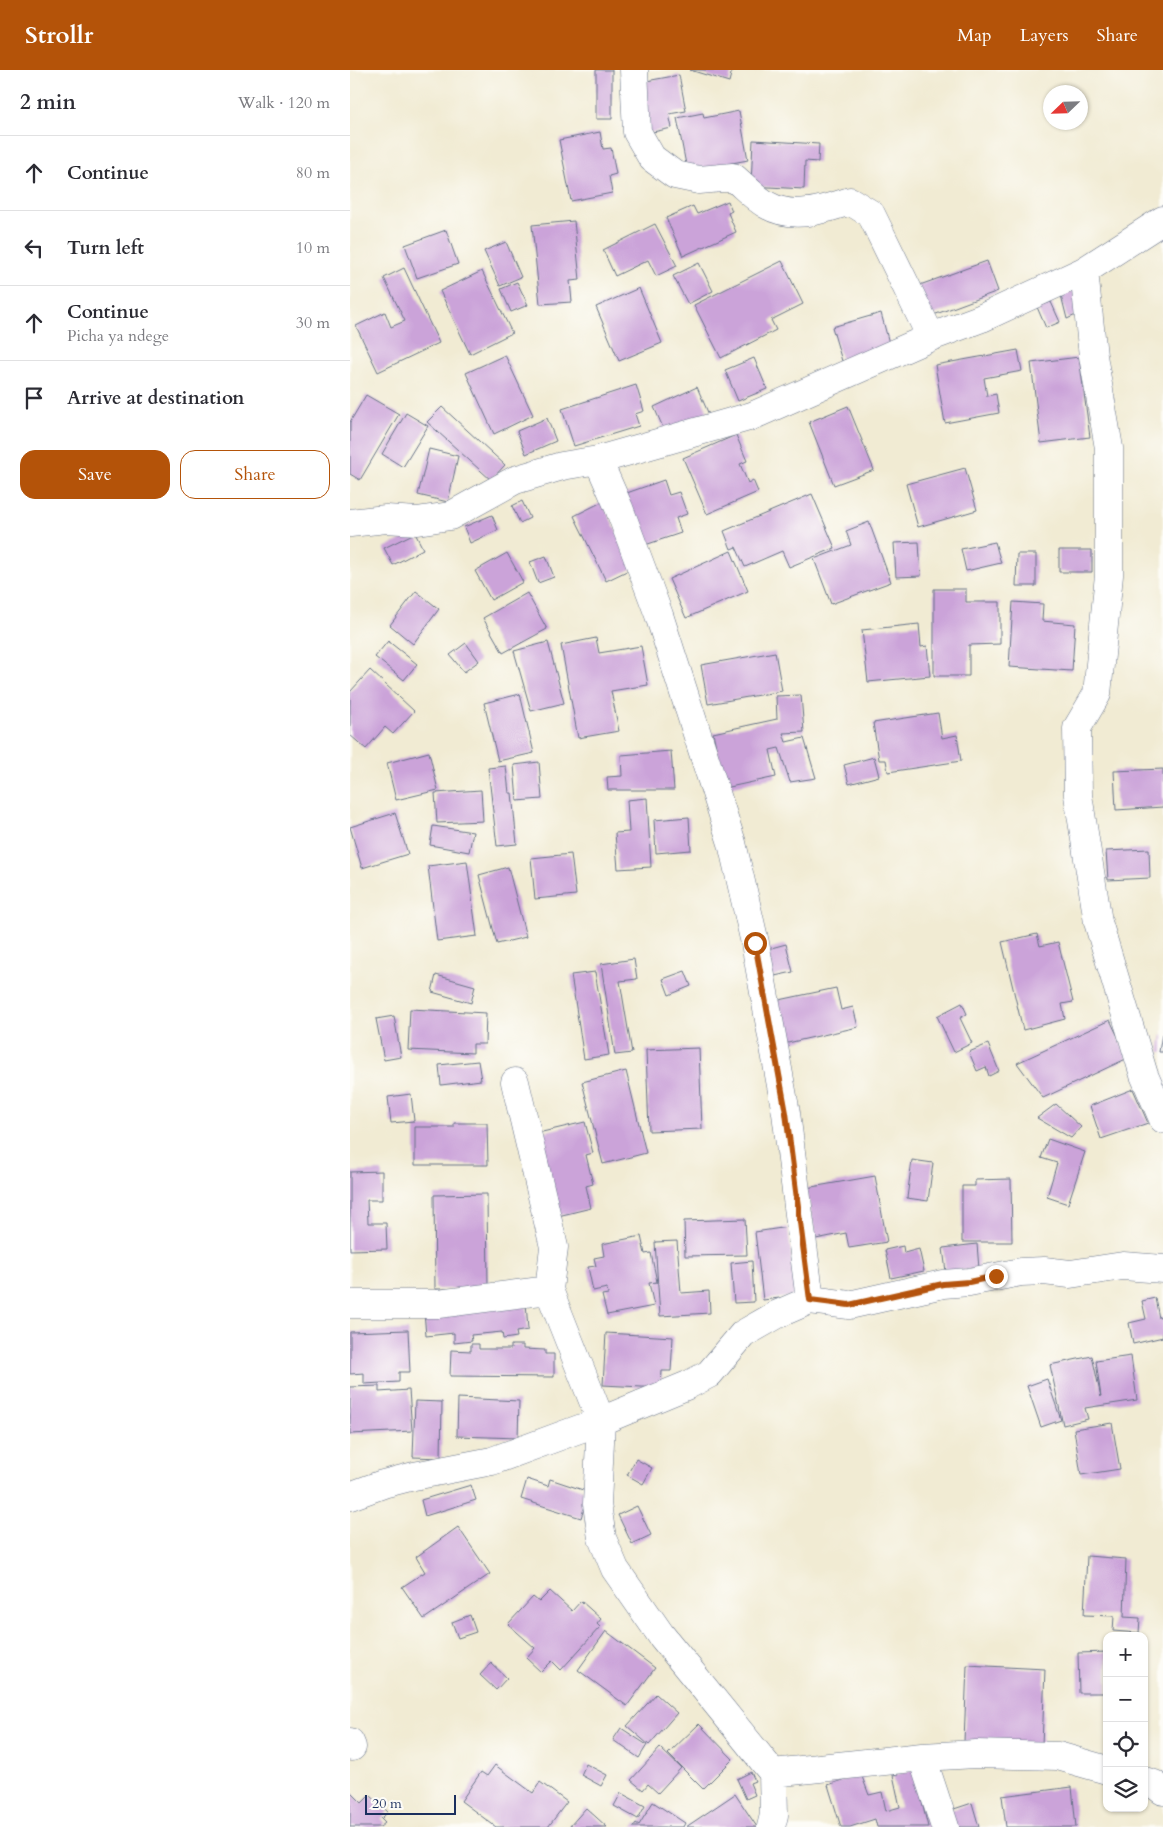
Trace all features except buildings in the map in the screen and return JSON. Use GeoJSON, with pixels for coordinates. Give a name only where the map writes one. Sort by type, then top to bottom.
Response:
{"type":"FeatureCollection","features":[{"type":"Feature","properties":{"kind":"street"},"geometry":{"type":"LineString","coordinates":[[634,70],[637,132],[652,158],[675,175],[699,180],[733,178],[767,205],[794,214],[824,210],[850,201],[871,214],[931,337]]}},
{"type":"Feature","properties":{"kind":"street"},"geometry":{"type":"LineString","coordinates":[[350,523],[386,520],[417,521],[450,516],[515,480],[562,466],[598,460],[752,416],[931,337],[982,318],[1084,270],[1163,220]]}},
{"type":"Feature","properties":{"kind":"street"},"geometry":{"type":"LineString","coordinates":[[1084,270],[1093,356],[1108,448],[1109,575],[1097,694],[1077,728],[1078,795],[1098,922],[1144,1075],[1163,1119]]}},
{"type":"Feature","properties":{"kind":"street"},"geometry":{"type":"LineString","coordinates":[[598,460],[619,508],[659,615],[737,862],[755,943],[786,1113],[810,1300]]}},
{"type":"Feature","properties":{"kind":"street"},"geometry":{"type":"LineString","coordinates":[[515,1082],[554,1247],[549,1290],[601,1421],[597,1504],[602,1538],[615,1569],[661,1635],[772,1773],[774,1815],[770,1827]]}},
{"type":"Feature","properties":{"kind":"street"},"geometry":{"type":"LineString","coordinates":[[350,1496],[383,1484],[414,1476],[492,1461],[601,1421],[688,1386],[709,1374],[743,1334],[778,1314],[810,1300],[849,1305],[943,1284],[969,1282],[1021,1272],[1044,1271],[1070,1274],[1122,1266],[1163,1269]]}},
{"type":"Feature","properties":{"kind":"street"},"geometry":{"type":"LineString","coordinates":[[350,1304],[438,1304],[549,1290]]}},
{"type":"Feature","properties":{"kind":"street"},"geometry":{"type":"LineString","coordinates":[[772,1773],[922,1757],[976,1754],[1058,1756],[1103,1769]]}},
{"type":"Feature","properties":{"kind":"street"},"geometry":{"type":"LineString","coordinates":[[922,1757],[945,1827]]}},
{"type":"Feature","properties":{"kind":"street"},"geometry":{"type":"LineString","coordinates":[[1148,1782],[1163,1791]]}},
{"type":"Feature","properties":{"kind":"route"},"geometry":{"type":"LineString","coordinates":[[755,943],[786,1113],[795,1196],[810,1300],[849,1305],[943,1284],[969,1282],[996,1276]]}}]}
